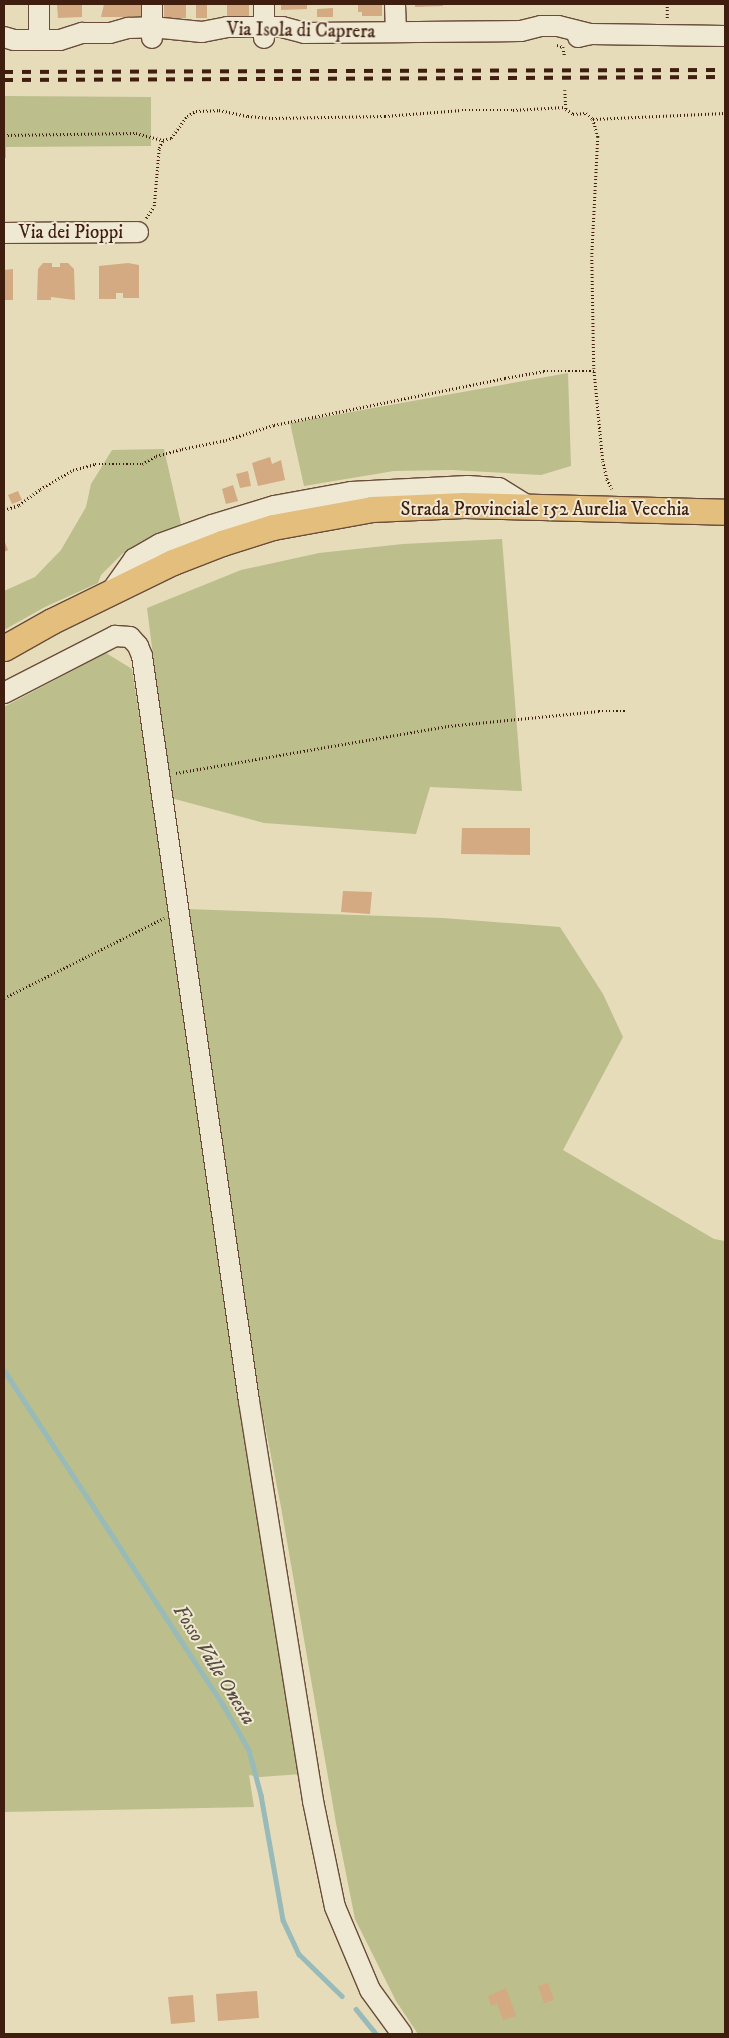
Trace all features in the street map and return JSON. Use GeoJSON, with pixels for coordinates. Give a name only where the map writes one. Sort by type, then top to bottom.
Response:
{"type":"FeatureCollection","features":[{"type":"Feature","properties":{"kind":"main road","name":"Strada Provinciale 152 Aurelia Vecchia"},"geometry":{"type":"LineString","coordinates":[[4,648],[52,621],[173,562],[222,543],[273,527],[372,509],[464,505],[725,512]]}},
{"type":"Feature","properties":{"kind":"street"},"geometry":{"type":"LineString","coordinates":[[39,4],[39,33]]}},
{"type":"Feature","properties":{"kind":"street"},"geometry":{"type":"LineString","coordinates":[[152,4],[152,32]]}},
{"type":"Feature","properties":{"kind":"street"},"geometry":{"type":"LineString","coordinates":[[396,4],[396,32]]}},
{"type":"Feature","properties":{"kind":"street","name":"Via Isola di Caprera"},"geometry":{"type":"LineString","coordinates":[[39,33],[62,26],[82,33],[110,33],[127,38],[152,32],[175,38],[264,21],[304,33],[521,31],[542,39],[564,39],[591,34],[725,36]]}},
{"type":"Feature","properties":{"kind":"street"},"geometry":{"type":"LineString","coordinates":[[4,30],[14,26],[39,33]]}},
{"type":"Feature","properties":{"kind":"street"},"geometry":{"type":"LineString","coordinates":[[4,37],[14,40],[39,33]]}},
{"type":"Feature","properties":{"kind":"street","name":"Via dei Pioppi"},"geometry":{"type":"LineString","coordinates":[[4,233],[138,232]]}},
{"type":"Feature","properties":{"kind":"street"},"geometry":{"type":"LineString","coordinates":[[4,693],[115,636],[130,637],[138,646],[142,656],[249,1401],[313,1801],[335,1907],[370,1990],[402,2034]]}},
{"type":"Feature","properties":{"kind":"path"},"geometry":{"type":"LineString","coordinates":[[558,45],[563,48],[566,57]]}},
{"type":"Feature","properties":{"kind":"path"},"geometry":{"type":"LineString","coordinates":[[565,90],[565,107],[569,112],[586,114],[593,119],[725,113]]}},
{"type":"Feature","properties":{"kind":"path"},"geometry":{"type":"LineString","coordinates":[[4,135],[136,133],[164,140],[170,138],[187,116],[196,111],[207,109],[272,118],[385,116],[462,110],[565,107]]}},
{"type":"Feature","properties":{"kind":"path"},"geometry":{"type":"LineString","coordinates":[[593,119],[598,137],[592,256],[595,371],[603,460],[607,479],[622,508]]}},
{"type":"Feature","properties":{"kind":"path"},"geometry":{"type":"LineString","coordinates":[[138,232],[154,206],[157,160],[164,140]]}},
{"type":"Feature","properties":{"kind":"path"},"geometry":{"type":"LineString","coordinates":[[4,510],[19,505],[40,489],[73,470],[87,466],[142,464],[156,456],[226,440],[274,425],[505,378],[544,371],[595,371]]}},
{"type":"Feature","properties":{"kind":"path"},"geometry":{"type":"LineString","coordinates":[[160,776],[448,726],[599,711],[625,711]]}},
{"type":"Feature","properties":{"kind":"path"},"geometry":{"type":"LineString","coordinates":[[4,998],[165,918],[179,916]]}},
{"type":"Feature","properties":{"kind":"green space"},"geometry":{"type":"Polygon","coordinates":[[[4,96],[151,97],[151,146],[6,147],[6,158],[4,158],[4,96]]]}},
{"type":"Feature","properties":{"kind":"green space"},"geometry":{"type":"Polygon","coordinates":[[[568,373],[571,466],[541,475],[452,470],[394,471],[304,486],[290,423],[568,373]]]}},
{"type":"Feature","properties":{"kind":"green space"},"geometry":{"type":"Polygon","coordinates":[[[164,449],[181,524],[145,540],[122,554],[101,575],[98,583],[45,607],[4,630],[4,591],[35,577],[61,550],[86,507],[91,484],[112,450],[164,449]]]}},
{"type":"Feature","properties":{"kind":"green space"},"geometry":{"type":"Polygon","coordinates":[[[502,539],[522,791],[430,787],[416,834],[264,823],[171,798],[147,608],[241,570],[319,553],[403,544],[502,539]]]}},
{"type":"Feature","properties":{"kind":"green space"},"geometry":{"type":"Polygon","coordinates":[[[106,653],[132,669],[302,1774],[260,1777],[249,1775],[254,1807],[4,1812],[4,707],[106,653]]]}},
{"type":"Feature","properties":{"kind":"green space"},"geometry":{"type":"Polygon","coordinates":[[[186,909],[443,918],[560,927],[603,994],[623,1037],[563,1150],[714,1239],[725,1241],[725,2034],[418,2034],[396,2001],[355,1919],[260,1400],[186,909]]]}},
{"type":"Feature","properties":{"kind":"building"},"geometry":{"type":"Polygon","coordinates":[[[57,4],[82,4],[82,17],[58,18],[57,4]]]}},
{"type":"Feature","properties":{"kind":"building"},"geometry":{"type":"Polygon","coordinates":[[[104,4],[141,4],[141,17],[101,17],[104,4]]]}},
{"type":"Feature","properties":{"kind":"building"},"geometry":{"type":"Polygon","coordinates":[[[164,4],[186,4],[186,18],[164,19],[164,4]]]}},
{"type":"Feature","properties":{"kind":"building"},"geometry":{"type":"Polygon","coordinates":[[[196,4],[207,4],[207,18],[196,18],[196,4]]]}},
{"type":"Feature","properties":{"kind":"building"},"geometry":{"type":"Polygon","coordinates":[[[227,4],[249,4],[249,17],[227,18],[227,4]]]}},
{"type":"Feature","properties":{"kind":"building"},"geometry":{"type":"Polygon","coordinates":[[[281,4],[307,4],[307,9],[281,10],[281,4]]]}},
{"type":"Feature","properties":{"kind":"building"},"geometry":{"type":"Polygon","coordinates":[[[358,4],[382,4],[382,16],[362,16],[362,12],[358,12],[358,4]]]}},
{"type":"Feature","properties":{"kind":"building"},"geometry":{"type":"Polygon","coordinates":[[[415,4],[443,4],[443,6],[415,7],[415,4]]]}},
{"type":"Feature","properties":{"kind":"building"},"geometry":{"type":"Polygon","coordinates":[[[333,8],[333,17],[317,17],[317,9],[333,8]]]}},
{"type":"Feature","properties":{"kind":"building"},"geometry":{"type":"Polygon","coordinates":[[[43,263],[52,263],[52,267],[60,267],[60,263],[68,263],[74,269],[75,300],[51,297],[51,300],[37,300],[38,269],[43,263]]]}},
{"type":"Feature","properties":{"kind":"building"},"geometry":{"type":"Polygon","coordinates":[[[128,263],[139,265],[139,298],[123,298],[123,293],[116,293],[116,299],[99,299],[99,266],[128,263]]]}},
{"type":"Feature","properties":{"kind":"building"},"geometry":{"type":"Polygon","coordinates":[[[13,269],[13,300],[4,300],[4,270],[13,269]]]}},
{"type":"Feature","properties":{"kind":"building"},"geometry":{"type":"Polygon","coordinates":[[[270,457],[272,464],[281,460],[285,480],[258,486],[252,463],[270,457]]]}},
{"type":"Feature","properties":{"kind":"building"},"geometry":{"type":"Polygon","coordinates":[[[248,471],[251,486],[240,488],[236,474],[248,471]]]}},
{"type":"Feature","properties":{"kind":"building"},"geometry":{"type":"Polygon","coordinates":[[[233,485],[238,501],[226,504],[222,489],[233,485]]]}},
{"type":"Feature","properties":{"kind":"building"},"geometry":{"type":"Polygon","coordinates":[[[18,491],[22,500],[12,504],[8,495],[18,491]]]}},
{"type":"Feature","properties":{"kind":"building"},"geometry":{"type":"Polygon","coordinates":[[[4,540],[8,550],[4,552],[4,540]]]}},
{"type":"Feature","properties":{"kind":"building"},"geometry":{"type":"Polygon","coordinates":[[[462,828],[530,828],[530,855],[461,854],[462,828]]]}},
{"type":"Feature","properties":{"kind":"building"},"geometry":{"type":"Polygon","coordinates":[[[343,891],[372,892],[370,914],[341,912],[343,891]]]}},
{"type":"Feature","properties":{"kind":"building"},"geometry":{"type":"Polygon","coordinates":[[[548,1983],[554,2000],[544,2003],[538,1986],[548,1983]]]}},
{"type":"Feature","properties":{"kind":"building"},"geometry":{"type":"Polygon","coordinates":[[[506,1988],[516,2016],[503,2020],[497,2004],[491,2006],[488,1996],[506,1988]]]}},
{"type":"Feature","properties":{"kind":"building"},"geometry":{"type":"Polygon","coordinates":[[[257,1991],[259,2018],[218,2021],[216,1994],[257,1991]]]}},
{"type":"Feature","properties":{"kind":"building"},"geometry":{"type":"Polygon","coordinates":[[[193,1995],[195,2022],[171,2024],[168,1997],[193,1995]]]}},
{"type":"Feature","properties":{"kind":"waterway","name":"Fosso Valle Onesta"},"geometry":{"type":"LineString","coordinates":[[4,1370],[225,1708],[249,1750],[261,1795],[283,1920],[299,1954],[342,1996]]}},
{"type":"Feature","properties":{"kind":"waterway","name":"Fosso Valle Onesta"},"geometry":{"type":"LineString","coordinates":[[356,2009],[376,2034]]}},
{"type":"Feature","properties":{"kind":"railway"},"geometry":{"type":"LineString","coordinates":[[4,72],[725,70]]}},
{"type":"Feature","properties":{"kind":"railway"},"geometry":{"type":"LineString","coordinates":[[4,80],[725,77]]}}]}
